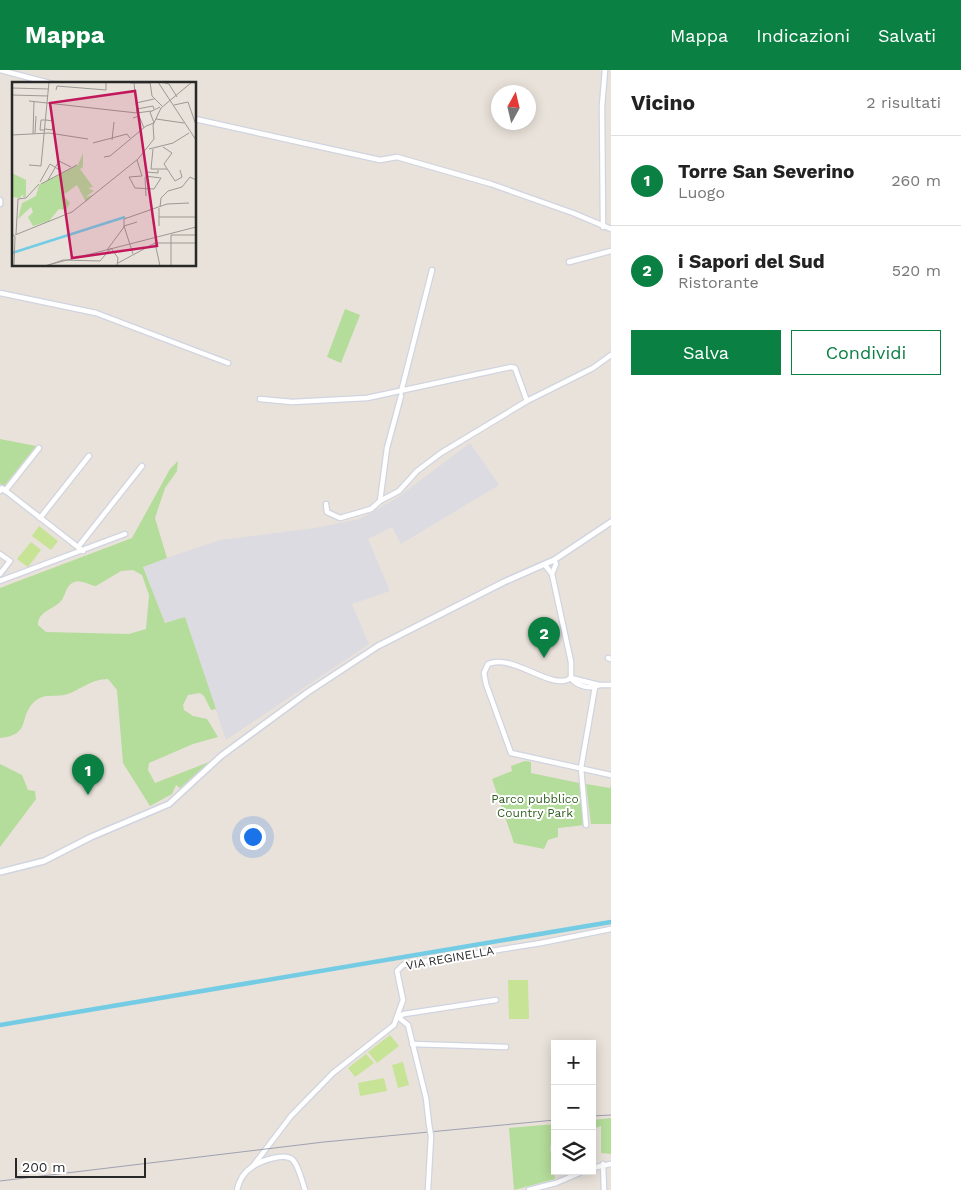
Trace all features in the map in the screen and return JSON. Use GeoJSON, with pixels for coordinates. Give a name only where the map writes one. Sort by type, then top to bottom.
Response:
{"type":"FeatureCollection","features":[{"type":"Feature","properties":{"kind":"street"},"geometry":{"type":"LineString","coordinates":[[0,70],[46,82]]}},
{"type":"Feature","properties":{"kind":"street"},"geometry":{"type":"LineString","coordinates":[[604,227],[602,106],[605,70]]}},
{"type":"Feature","properties":{"kind":"street"},"geometry":{"type":"LineString","coordinates":[[196,119],[380,160],[398,157],[491,184],[573,213],[611,229]]}},
{"type":"Feature","properties":{"kind":"street"},"geometry":{"type":"LineString","coordinates":[[604,201],[611,201]]}},
{"type":"Feature","properties":{"kind":"street"},"geometry":{"type":"LineString","coordinates":[[569,262],[611,251]]}},
{"type":"Feature","properties":{"kind":"street"},"geometry":{"type":"LineString","coordinates":[[380,501],[388,448],[432,270]]}},
{"type":"Feature","properties":{"kind":"street"},"geometry":{"type":"LineString","coordinates":[[0,293],[96,313],[228,363]]}},
{"type":"Feature","properties":{"kind":"street"},"geometry":{"type":"LineString","coordinates":[[326,504],[327,512],[340,518],[371,509],[380,501],[399,491],[416,471],[441,453],[527,401],[593,368],[611,355]]}},
{"type":"Feature","properties":{"kind":"street"},"geometry":{"type":"LineString","coordinates":[[260,399],[292,402],[367,398],[401,394],[511,367],[515,368],[527,401]]}},
{"type":"Feature","properties":{"kind":"street"},"geometry":{"type":"LineString","coordinates":[[39,448],[3,491],[83,551]]}},
{"type":"Feature","properties":{"kind":"street"},"geometry":{"type":"LineString","coordinates":[[40,518],[89,456]]}},
{"type":"Feature","properties":{"kind":"street"},"geometry":{"type":"LineString","coordinates":[[78,547],[142,466]]}},
{"type":"Feature","properties":{"kind":"street"},"geometry":{"type":"LineString","coordinates":[[0,872],[44,861],[91,837],[169,804],[220,756],[308,692],[378,646],[504,582],[554,560],[611,522]]}},
{"type":"Feature","properties":{"kind":"street"},"geometry":{"type":"LineString","coordinates":[[0,581],[125,534]]}},
{"type":"Feature","properties":{"kind":"street"},"geometry":{"type":"LineString","coordinates":[[0,554],[10,561],[0,574]]}},
{"type":"Feature","properties":{"kind":"street"},"geometry":{"type":"LineString","coordinates":[[552,574],[556,564],[554,560]]}},
{"type":"Feature","properties":{"kind":"street"},"geometry":{"type":"LineString","coordinates":[[544,564],[552,574],[571,662],[571,678]]}},
{"type":"Feature","properties":{"kind":"street"},"geometry":{"type":"LineString","coordinates":[[611,686],[597,686],[571,678],[563,682],[504,661],[488,664],[484,673],[511,753],[611,775]]}},
{"type":"Feature","properties":{"kind":"street"},"geometry":{"type":"LineString","coordinates":[[586,825],[581,768],[597,686]]}},
{"type":"Feature","properties":{"kind":"street","name":"VIA REGINELLA"},"geometry":{"type":"LineString","coordinates":[[398,1017],[403,1000],[397,971],[403,965],[541,943],[611,929]]}},
{"type":"Feature","properties":{"kind":"street"},"geometry":{"type":"LineString","coordinates":[[237,1190],[242,1177],[291,1116],[333,1074],[394,1025],[398,1017],[404,1014],[496,1000]]}},
{"type":"Feature","properties":{"kind":"street"},"geometry":{"type":"LineString","coordinates":[[398,1017],[408,1025],[426,1098],[431,1136],[428,1190]]}},
{"type":"Feature","properties":{"kind":"street"},"geometry":{"type":"LineString","coordinates":[[412,1044],[506,1047]]}},
{"type":"Feature","properties":{"kind":"street"},"geometry":{"type":"LineString","coordinates":[[252,1166],[282,1157],[288,1158],[295,1163],[305,1190]]}},
{"type":"Feature","properties":{"kind":"street"},"geometry":{"type":"LineString","coordinates":[[603,1164],[604,1190]]}},
{"type":"Feature","properties":{"kind":"street"},"geometry":{"type":"LineString","coordinates":[[596,1167],[611,1164]]}},
{"type":"Feature","properties":{"kind":"street"},"geometry":{"type":"LineString","coordinates":[[529,1190],[556,1183],[575,1175]]}},
{"type":"Feature","properties":{"kind":"shaded area"},"geometry":{"type":"Polygon","coordinates":[[[470,443],[499,485],[401,544],[392,527],[368,539],[390,591],[352,604],[369,644],[226,740],[185,618],[165,623],[143,566],[220,540],[315,528],[360,519],[397,498],[470,443]]]}},
{"type":"Feature","properties":{"kind":"green space"},"geometry":{"type":"Polygon","coordinates":[[[345,309],[360,315],[341,363],[327,357],[345,309]]]}},
{"type":"Feature","properties":{"kind":"green space"},"geometry":{"type":"Polygon","coordinates":[[[0,439],[36,446],[4,486],[0,484],[0,439]]]}},
{"type":"Feature","properties":{"kind":"green space"},"geometry":{"type":"Polygon","coordinates":[[[178,461],[177,471],[165,488],[155,518],[167,558],[143,567],[165,623],[185,617],[216,709],[211,710],[204,696],[200,693],[188,695],[183,705],[184,710],[193,716],[207,719],[218,737],[193,744],[149,763],[148,770],[155,783],[209,762],[180,788],[176,785],[172,794],[150,806],[123,763],[117,690],[108,679],[90,683],[64,695],[45,696],[37,699],[29,708],[21,729],[10,736],[0,738],[0,588],[132,538],[170,469],[178,461]],[[133,570],[121,571],[96,586],[76,581],[67,588],[63,599],[58,604],[40,617],[38,625],[46,632],[129,634],[146,629],[149,595],[142,575],[133,570]]]}},
{"type":"Feature","properties":{"kind":"green space"},"geometry":{"type":"Polygon","coordinates":[[[39,526],[58,541],[51,550],[32,536],[39,526]]]}},
{"type":"Feature","properties":{"kind":"green space"},"geometry":{"type":"Polygon","coordinates":[[[31,542],[41,550],[28,567],[17,559],[31,542]]]}},
{"type":"Feature","properties":{"kind":"green space","name":"Parco pubblico Country Park"},"geometry":{"type":"Polygon","coordinates":[[[525,761],[531,762],[531,773],[579,783],[585,825],[558,828],[558,837],[548,840],[544,849],[514,843],[492,779],[512,771],[511,766],[525,761]]]}},
{"type":"Feature","properties":{"kind":"green space"},"geometry":{"type":"Polygon","coordinates":[[[0,764],[22,775],[28,790],[35,791],[36,799],[0,847],[0,764]]]}},
{"type":"Feature","properties":{"kind":"green space","name":"Parco pubblico Country Park"},"geometry":{"type":"Polygon","coordinates":[[[586,784],[610,788],[611,785],[611,824],[591,824],[586,784]]]}},
{"type":"Feature","properties":{"kind":"green space"},"geometry":{"type":"Polygon","coordinates":[[[508,980],[528,980],[529,1019],[509,1019],[508,980]]]}},
{"type":"Feature","properties":{"kind":"green space"},"geometry":{"type":"Polygon","coordinates":[[[390,1035],[399,1046],[377,1063],[368,1052],[390,1035]]]}},
{"type":"Feature","properties":{"kind":"green space"},"geometry":{"type":"Polygon","coordinates":[[[366,1054],[374,1063],[355,1077],[348,1068],[366,1054]]]}},
{"type":"Feature","properties":{"kind":"green space"},"geometry":{"type":"Polygon","coordinates":[[[403,1062],[409,1085],[398,1088],[392,1065],[403,1062]]]}},
{"type":"Feature","properties":{"kind":"green space"},"geometry":{"type":"Polygon","coordinates":[[[384,1078],[387,1091],[360,1096],[358,1083],[384,1078]]]}},
{"type":"Feature","properties":{"kind":"green space"},"geometry":{"type":"Polygon","coordinates":[[[611,1118],[611,1154],[601,1153],[601,1126],[596,1128],[596,1120],[611,1118]]]}},
{"type":"Feature","properties":{"kind":"green space"},"geometry":{"type":"Polygon","coordinates":[[[551,1124],[551,1175],[554,1175],[555,1179],[514,1190],[509,1128],[551,1124]]]}},
{"type":"Feature","properties":{"kind":"waterway"},"geometry":{"type":"LineString","coordinates":[[0,1025],[611,922]]}},
{"type":"Feature","properties":{"kind":"railway"},"geometry":{"type":"LineString","coordinates":[[596,1116],[611,1115]]}},
{"type":"Feature","properties":{"kind":"railway"},"geometry":{"type":"LineString","coordinates":[[0,1181],[324,1142],[551,1120]]}},
{"type":"Feature","properties":{"kind":"place","name":"i Sapori del Sud"},"geometry":{"type":"Point","coordinates":[544,658]}},
{"type":"Feature","properties":{"kind":"place","name":"Torre San Severino"},"geometry":{"type":"Point","coordinates":[88,795]}}]}
